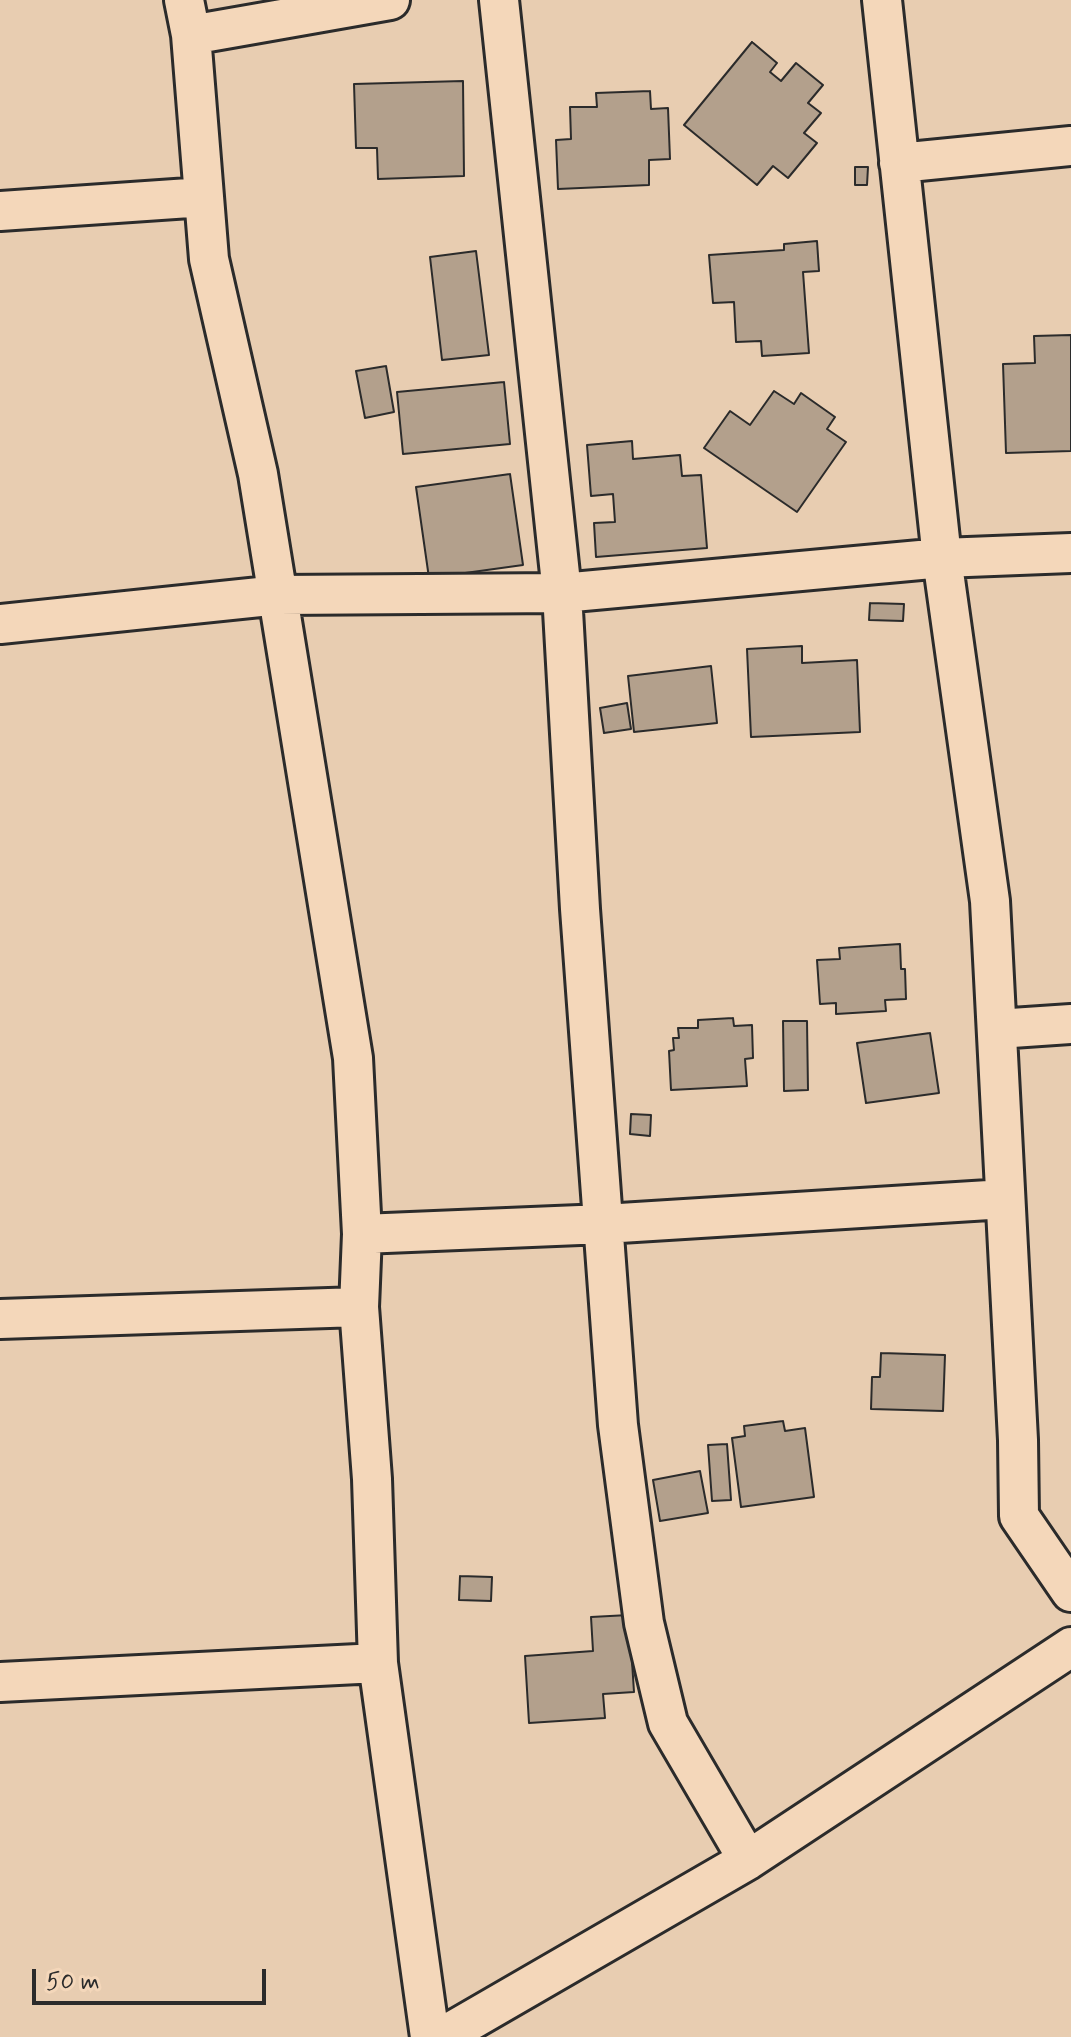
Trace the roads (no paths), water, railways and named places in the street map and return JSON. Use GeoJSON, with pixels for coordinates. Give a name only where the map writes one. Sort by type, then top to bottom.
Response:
{"type":"FeatureCollection","features":[{"type":"Feature","properties":{"kind":"street"},"geometry":{"type":"LineString","coordinates":[[390,0],[188,18],[209,259],[258,474],[353,1058],[362,1234],[359,1307],[372,1479],[378,1663],[430,2037]]}},
{"type":"Feature","properties":{"kind":"street"},"geometry":{"type":"LineString","coordinates":[[499,0],[562,593],[580,909],[618,1425],[644,1623],[668,1723],[748,1860]]}},
{"type":"Feature","properties":{"kind":"street"},"geometry":{"type":"LineString","coordinates":[[882,0],[942,558],[990,901],[1018,1440],[1019,1516],[1071,1592]]}},
{"type":"Feature","properties":{"kind":"street"},"geometry":{"type":"LineString","coordinates":[[899,163],[1071,146]]}},
{"type":"Feature","properties":{"kind":"street"},"geometry":{"type":"LineString","coordinates":[[0,211],[204,197]]}},
{"type":"Feature","properties":{"kind":"street"},"geometry":{"type":"LineString","coordinates":[[0,624],[279,595],[562,593],[942,558],[1071,553]]}},
{"type":"Feature","properties":{"kind":"street"},"geometry":{"type":"LineString","coordinates":[[997,1029],[1071,1024]]}},
{"type":"Feature","properties":{"kind":"street"},"geometry":{"type":"LineString","coordinates":[[362,1234],[604,1224],[1005,1199]]}},
{"type":"Feature","properties":{"kind":"street"},"geometry":{"type":"LineString","coordinates":[[0,1319],[359,1307]]}},
{"type":"Feature","properties":{"kind":"street"},"geometry":{"type":"LineString","coordinates":[[442,2037],[748,1860],[1071,1647]]}},
{"type":"Feature","properties":{"kind":"street"},"geometry":{"type":"LineString","coordinates":[[0,1682],[378,1663]]}}]}
